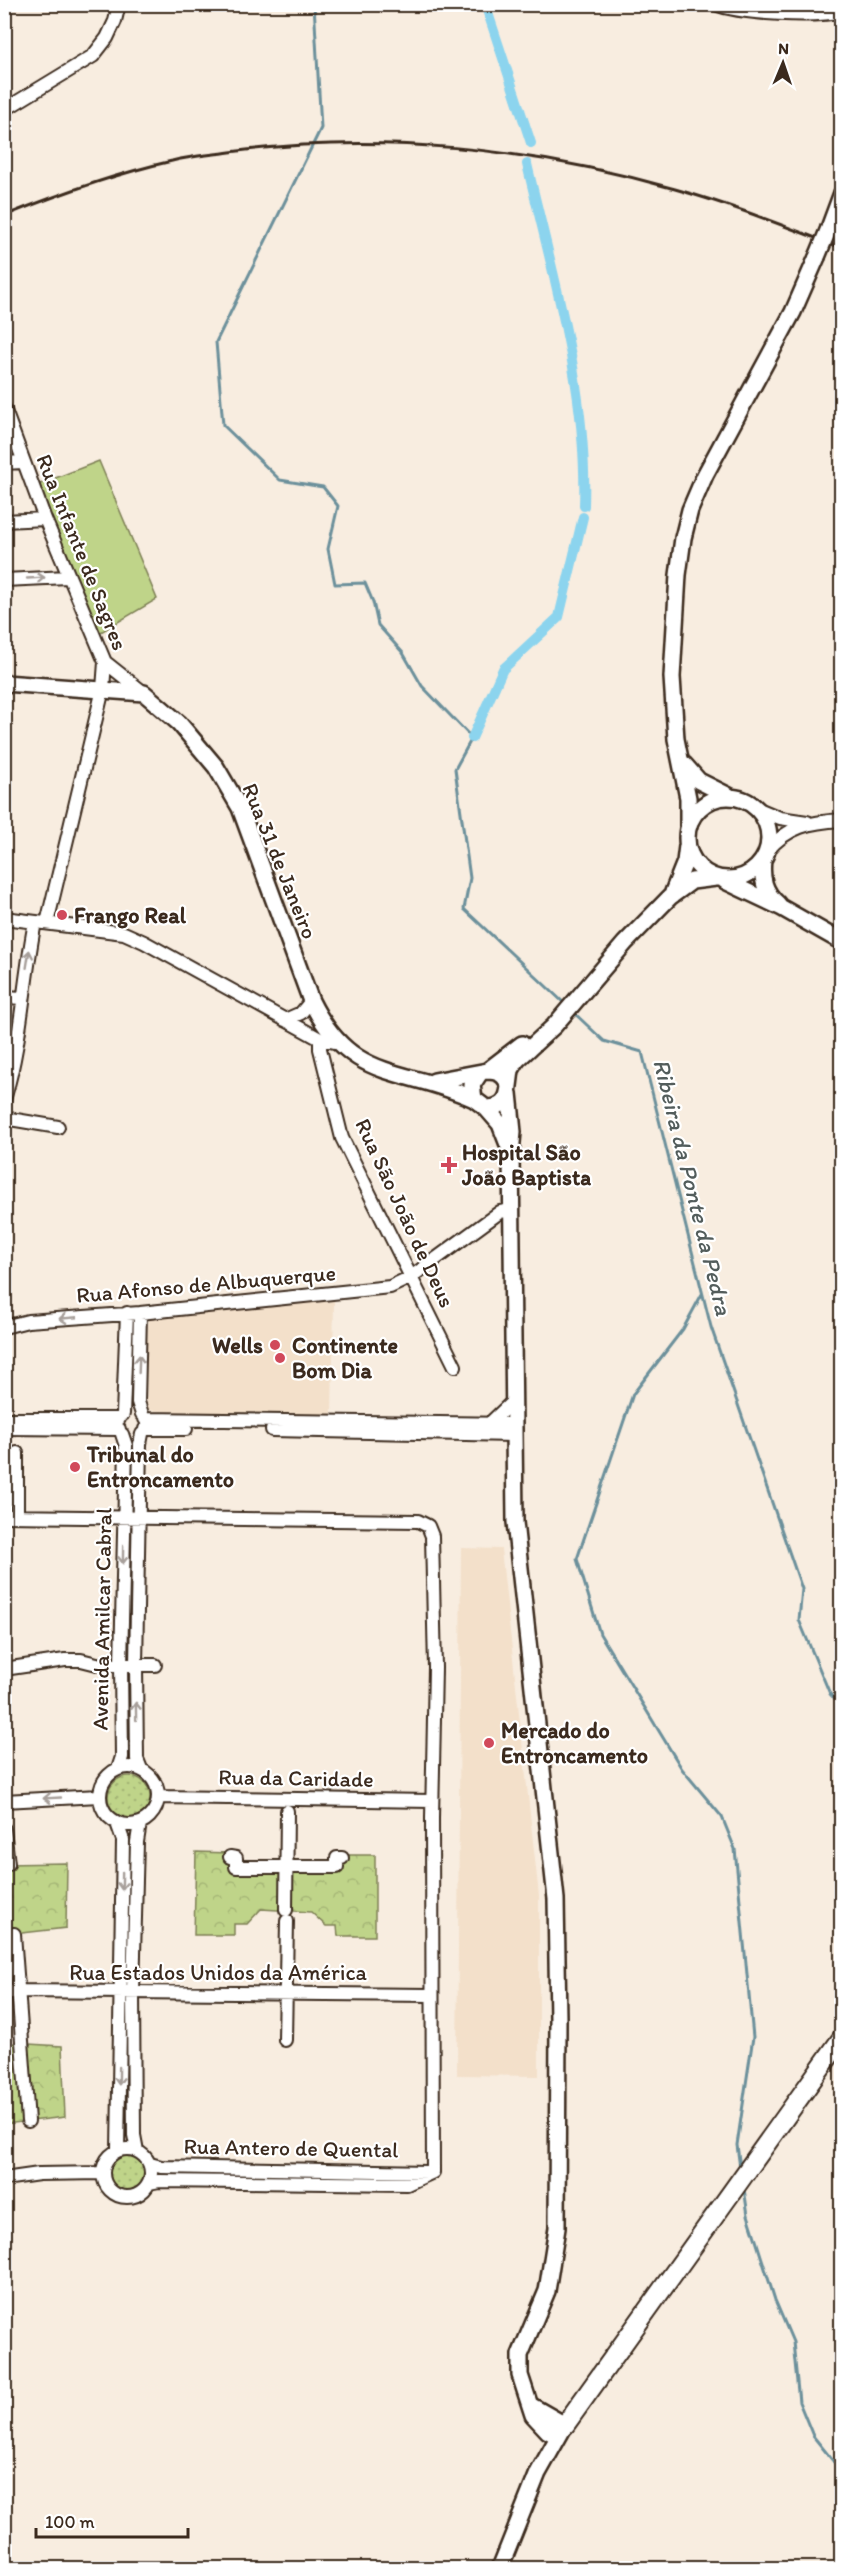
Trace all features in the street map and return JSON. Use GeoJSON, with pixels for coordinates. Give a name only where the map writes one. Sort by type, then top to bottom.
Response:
{"type":"FeatureCollection","features":[{"type":"Feature","properties":{"kind":"highway"},"geometry":{"type":"LineString","coordinates":[[561,2430],[842,2038]]}},
{"type":"Feature","properties":{"kind":"main road"},"geometry":{"type":"LineString","coordinates":[[670,897],[682,873],[688,826],[688,798],[674,723],[672,658],[680,558],[687,522],[705,474],[789,321],[830,228],[842,193]]}},
{"type":"Feature","properties":{"kind":"main road"},"geometry":{"type":"LineString","coordinates":[[4,683],[144,693]]}},
{"type":"Feature","properties":{"kind":"main road","name":"Rua 31 de Janeiro"},"geometry":{"type":"LineString","coordinates":[[144,693],[179,723],[216,767],[240,808],[311,1001],[322,1024],[339,1043],[366,1063],[396,1076],[428,1082]]}},
{"type":"Feature","properties":{"kind":"main road"},"geometry":{"type":"LineString","coordinates":[[679,753],[694,778],[730,797],[746,801],[756,808],[768,828],[762,871],[764,886],[771,898],[782,908]]}},
{"type":"Feature","properties":{"kind":"main road"},"geometry":{"type":"LineString","coordinates":[[688,826],[695,812],[704,804],[715,799],[730,797]]}},
{"type":"Feature","properties":{"kind":"main road"},"geometry":{"type":"LineString","coordinates":[[687,845],[697,866],[782,908],[842,942]]}},
{"type":"Feature","properties":{"kind":"main road"},"geometry":{"type":"LineString","coordinates":[[500,2568],[538,2473],[561,2430],[530,2404],[520,2375],[520,2355],[546,2291],[557,2228],[558,2020],[556,1899],[515,1522],[512,1402],[511,1153],[513,1132],[509,1090],[511,1070],[517,1060],[584,992],[625,943],[670,897],[692,881],[743,877],[754,870],[765,856]]}},
{"type":"Feature","properties":{"kind":"main road"},"geometry":{"type":"LineString","coordinates":[[511,1153],[500,1124],[480,1103],[472,1085],[484,1072],[552,1023]]}},
{"type":"Feature","properties":{"kind":"main road"},"geometry":{"type":"LineString","coordinates":[[428,1082],[484,1072],[501,1074],[509,1090]]}},
{"type":"Feature","properties":{"kind":"main road"},"geometry":{"type":"LineString","coordinates":[[428,1082],[480,1103],[500,1105],[509,1090]]}},
{"type":"Feature","properties":{"kind":"street"},"geometry":{"type":"LineString","coordinates":[[4,110],[93,56],[107,38],[115,21],[119,4]]}},
{"type":"Feature","properties":{"kind":"street"},"geometry":{"type":"LineString","coordinates":[[716,4],[748,11],[817,14],[842,11]]}},
{"type":"Feature","properties":{"kind":"street","name":"Rua Infante de Sagres"},"geometry":{"type":"LineString","coordinates":[[4,408],[68,577],[105,662],[103,689],[41,922],[27,963],[19,1044],[4,1100]]}},
{"type":"Feature","properties":{"kind":"street"},"geometry":{"type":"LineString","coordinates":[[4,463],[24,462]]}},
{"type":"Feature","properties":{"kind":"street"},"geometry":{"type":"LineString","coordinates":[[4,521],[45,519]]}},
{"type":"Feature","properties":{"kind":"street"},"geometry":{"type":"LineString","coordinates":[[4,580],[68,577]]}},
{"type":"Feature","properties":{"kind":"street","name":"Rua 31 de Janeiro"},"geometry":{"type":"LineString","coordinates":[[105,662],[144,693]]}},
{"type":"Feature","properties":{"kind":"street"},"geometry":{"type":"LineString","coordinates":[[756,808],[780,818],[820,821]]}},
{"type":"Feature","properties":{"kind":"street"},"geometry":{"type":"LineString","coordinates":[[765,856],[787,832],[802,824],[842,820]]}},
{"type":"Feature","properties":{"kind":"street"},"geometry":{"type":"LineString","coordinates":[[4,918],[124,933],[320,1039],[339,1043]]}},
{"type":"Feature","properties":{"kind":"street"},"geometry":{"type":"LineString","coordinates":[[4,996],[23,998]]}},
{"type":"Feature","properties":{"kind":"street"},"geometry":{"type":"LineString","coordinates":[[285,1020],[301,1013],[311,1001]]}},
{"type":"Feature","properties":{"kind":"street","name":"Rua São João de Deus"},"geometry":{"type":"LineString","coordinates":[[320,1039],[320,1049],[342,1138],[455,1366]]}},
{"type":"Feature","properties":{"kind":"street"},"geometry":{"type":"LineString","coordinates":[[4,1119],[58,1127]]}},
{"type":"Feature","properties":{"kind":"street","name":"Rua Afonso de Albuquerque"},"geometry":{"type":"LineString","coordinates":[[4,1327],[28,1321],[141,1313],[390,1287],[411,1277],[500,1212],[512,1210]]}},
{"type":"Feature","properties":{"kind":"street","name":"Avenida Amilcar Cabral"},"geometry":{"type":"LineString","coordinates":[[118,1769],[122,1757],[121,1665],[126,1446],[121,1424],[127,1313]]}},
{"type":"Feature","properties":{"kind":"street","name":"Avenida Amilcar Cabral"},"geometry":{"type":"LineString","coordinates":[[141,1313],[138,1402],[143,1424],[138,1517],[136,1665],[137,1757],[141,1769]]}},
{"type":"Feature","properties":{"kind":"street"},"geometry":{"type":"LineString","coordinates":[[492,1429],[512,1402]]}},
{"type":"Feature","properties":{"kind":"street"},"geometry":{"type":"LineString","coordinates":[[4,1428],[121,1424],[134,1410],[143,1424]]}},
{"type":"Feature","properties":{"kind":"street"},"geometry":{"type":"LineString","coordinates":[[4,1419],[121,1424],[134,1438],[143,1424]]}},
{"type":"Feature","properties":{"kind":"street"},"geometry":{"type":"LineString","coordinates":[[143,1424],[514,1430]]}},
{"type":"Feature","properties":{"kind":"street"},"geometry":{"type":"LineString","coordinates":[[492,1429],[509,1449],[515,1462]]}},
{"type":"Feature","properties":{"kind":"street"},"geometry":{"type":"LineString","coordinates":[[17,1453],[11,1516],[418,1521],[428,1526],[432,1536],[435,1668],[431,1995],[433,2172]]}},
{"type":"Feature","properties":{"kind":"street"},"geometry":{"type":"LineString","coordinates":[[4,1669],[65,1660],[81,1660],[101,1665],[155,1665]]}},
{"type":"Feature","properties":{"kind":"street"},"geometry":{"type":"LineString","coordinates":[[125,1767],[141,1769],[153,1780],[158,1797],[153,1813],[140,1823],[125,1825],[117,1823],[104,1812],[99,1796],[105,1780],[118,1769],[125,1767]]}},
{"type":"Feature","properties":{"kind":"street"},"geometry":{"type":"LineString","coordinates":[[4,1801],[99,1796]]}},
{"type":"Feature","properties":{"kind":"street","name":"Rua da Caridade"},"geometry":{"type":"LineString","coordinates":[[158,1797],[432,1801]]}},
{"type":"Feature","properties":{"kind":"street"},"geometry":{"type":"LineString","coordinates":[[285,2040],[287,1811]]}},
{"type":"Feature","properties":{"kind":"street"},"geometry":{"type":"LineString","coordinates":[[117,1823],[123,1840],[126,1991],[134,2136],[136,2151],[150,2164],[149,2182],[138,2195],[122,2197],[108,2188],[102,2173],[107,2159],[118,2151],[136,2151]]}},
{"type":"Feature","properties":{"kind":"street"},"geometry":{"type":"LineString","coordinates":[[118,2151],[126,1991],[140,1823]]}},
{"type":"Feature","properties":{"kind":"street"},"geometry":{"type":"LineString","coordinates":[[4,1829],[8,1864]]}},
{"type":"Feature","properties":{"kind":"street"},"geometry":{"type":"LineString","coordinates":[[230,1857],[236,1858],[236,1867],[337,1867],[337,1858],[342,1858]]}},
{"type":"Feature","properties":{"kind":"street"},"geometry":{"type":"LineString","coordinates":[[14,1934],[28,2121]]}},
{"type":"Feature","properties":{"kind":"street","name":"Rua Estados Unidos da América"},"geometry":{"type":"LineString","coordinates":[[4,1993],[126,1991],[431,1995]]}},
{"type":"Feature","properties":{"kind":"street","name":"Rua Antero de Quental"},"geometry":{"type":"LineString","coordinates":[[150,2164],[161,2167],[433,2172]]}},
{"type":"Feature","properties":{"kind":"street","name":"Rua Antero de Quental"},"geometry":{"type":"LineString","coordinates":[[149,2182],[407,2184],[433,2172]]}},
{"type":"Feature","properties":{"kind":"street"},"geometry":{"type":"LineString","coordinates":[[4,2179],[39,2174],[102,2173]]}},
{"type":"Feature","properties":{"kind":"shaded area"},"geometry":{"type":"Polygon","coordinates":[[[334,1301],[332,1415],[204,1414],[147,1410],[146,1352],[149,1317],[334,1301]]]}},
{"type":"Feature","properties":{"kind":"shaded area"},"geometry":{"type":"Polygon","coordinates":[[[461,1548],[501,1549],[539,1896],[539,2076],[457,2075],[461,1548]]]}},
{"type":"Feature","properties":{"kind":"green space"},"geometry":{"type":"Polygon","coordinates":[[[99,461],[157,599],[96,635],[35,486],[99,461]]]}},
{"type":"Feature","properties":{"kind":"green space"},"geometry":{"type":"Polygon","coordinates":[[[129,1776],[137,1777],[144,1782],[149,1789],[149,1805],[144,1812],[137,1817],[129,1818],[121,1817],[114,1812],[109,1805],[108,1797],[109,1789],[114,1782],[121,1777],[129,1776]]]}},
{"type":"Feature","properties":{"kind":"green space"},"geometry":{"type":"Polygon","coordinates":[[[196,1852],[230,1853],[234,1873],[338,1873],[342,1855],[375,1855],[375,1936],[338,1936],[337,1926],[326,1926],[311,1912],[261,1909],[247,1924],[234,1924],[234,1935],[194,1935],[196,1852]]]}},
{"type":"Feature","properties":{"kind":"green space"},"geometry":{"type":"Polygon","coordinates":[[[67,1863],[66,1928],[5,1935],[4,1864],[67,1863]]]}},
{"type":"Feature","properties":{"kind":"green space"},"geometry":{"type":"Polygon","coordinates":[[[5,2044],[62,2046],[65,2117],[5,2124],[5,2044]]]}},
{"type":"Feature","properties":{"kind":"green space"},"geometry":{"type":"Polygon","coordinates":[[[128,2156],[141,2161],[146,2174],[141,2187],[128,2192],[115,2187],[110,2174],[115,2161],[128,2156]]]}},
{"type":"Feature","properties":{"kind":"waterway","name":"Ribeira da Ponte da Pedra"},"geometry":{"type":"LineString","coordinates":[[314,4],[321,128],[216,342],[223,425],[280,480],[323,487],[338,506],[328,549],[335,584],[365,583],[373,602],[378,625],[403,653],[422,686],[472,738],[455,769],[470,878],[464,909],[565,1004]]}},
{"type":"Feature","properties":{"kind":"waterway"},"geometry":{"type":"LineString","coordinates":[[485,4],[531,143]]}},
{"type":"Feature","properties":{"kind":"waterway"},"geometry":{"type":"LineString","coordinates":[[527,164],[558,291],[575,376],[584,463],[584,506]]}},
{"type":"Feature","properties":{"kind":"waterway"},"geometry":{"type":"LineString","coordinates":[[472,738],[503,669],[559,617],[583,517]]}},
{"type":"Feature","properties":{"kind":"waterway","name":"Ribeira da Ponte da Pedra"},"geometry":{"type":"LineString","coordinates":[[572,1011],[604,1041],[642,1052],[711,1327],[802,1589],[799,1620],[830,1694],[842,1707]]}},
{"type":"Feature","properties":{"kind":"waterway"},"geometry":{"type":"LineString","coordinates":[[702,1294],[683,1329],[633,1394],[577,1559],[600,1634],[682,1769],[722,1817],[735,1849],[753,2037],[737,2145],[740,2168]]}},
{"type":"Feature","properties":{"kind":"waterway"},"geometry":{"type":"LineString","coordinates":[[744,2189],[748,2215],[775,2300],[793,2342],[799,2402],[813,2436],[842,2472]]}},
{"type":"Feature","properties":{"kind":"railway"},"geometry":{"type":"LineString","coordinates":[[4,216],[108,178],[186,158],[286,146],[398,144],[510,154],[621,175],[717,202],[842,248]]}},
{"type":"Feature","properties":{"kind":"place","name":"Frango Real"},"geometry":{"type":"Point","coordinates":[62,915]}},
{"type":"Feature","properties":{"kind":"place","name":"Hospital São João Baptista"},"geometry":{"type":"Point","coordinates":[449,1165]}},
{"type":"Feature","properties":{"kind":"place","name":"Wells"},"geometry":{"type":"Point","coordinates":[275,1345]}},
{"type":"Feature","properties":{"kind":"place","name":"Continente Bom Dia"},"geometry":{"type":"Point","coordinates":[280,1358]}},
{"type":"Feature","properties":{"kind":"place","name":"Tribunal do Entroncamento"},"geometry":{"type":"Point","coordinates":[75,1467]}},
{"type":"Feature","properties":{"kind":"place","name":"Mercado do Entroncamento"},"geometry":{"type":"Point","coordinates":[489,1743]}}]}
